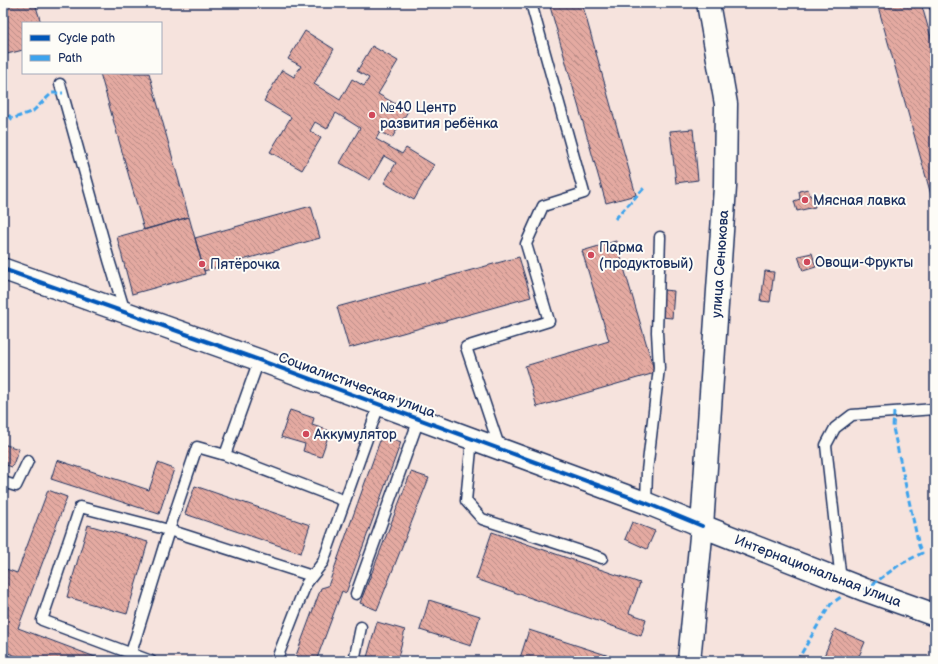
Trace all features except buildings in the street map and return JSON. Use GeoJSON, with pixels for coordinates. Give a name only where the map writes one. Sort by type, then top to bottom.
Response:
{"type":"FeatureCollection","features":[{"type":"Feature","properties":{"kind":"main road","name":"улица Сенюкова"},"geometry":{"type":"LineString","coordinates":[[689,661],[702,526],[725,180],[726,104],[708,3]]}},
{"type":"Feature","properties":{"kind":"main road","name":"Интернациональная улица"},"geometry":{"type":"LineString","coordinates":[[702,526],[935,615]]}},
{"type":"Feature","properties":{"kind":"street","name":"Социалистическая улица"},"geometry":{"type":"LineString","coordinates":[[3,269],[259,360],[646,503],[702,526]]}},
{"type":"Feature","properties":{"kind":"lane"},"geometry":{"type":"LineString","coordinates":[[500,449],[466,347],[549,321],[526,244],[543,206],[584,193],[531,3]]}},
{"type":"Feature","properties":{"kind":"lane"},"geometry":{"type":"LineString","coordinates":[[60,84],[125,312]]}},
{"type":"Feature","properties":{"kind":"lane"},"geometry":{"type":"LineString","coordinates":[[646,503],[647,471],[659,368],[658,332],[660,237]]}},
{"type":"Feature","properties":{"kind":"lane"},"geometry":{"type":"LineString","coordinates":[[225,455],[259,360]]}},
{"type":"Feature","properties":{"kind":"lane"},"geometry":{"type":"LineString","coordinates":[[276,661],[306,584],[323,562],[379,405]]}},
{"type":"Feature","properties":{"kind":"lane"},"geometry":{"type":"LineString","coordinates":[[841,580],[826,445],[835,428],[852,415],[935,409]]}},
{"type":"Feature","properties":{"kind":"lane"},"geometry":{"type":"LineString","coordinates":[[356,594],[419,420]]}},
{"type":"Feature","properties":{"kind":"lane"},"geometry":{"type":"LineString","coordinates":[[472,439],[466,501],[482,520],[602,558]]}},
{"type":"Feature","properties":{"kind":"lane"},"geometry":{"type":"LineString","coordinates":[[131,654],[169,530],[197,447],[225,455],[345,501]]}},
{"type":"Feature","properties":{"kind":"lane"},"geometry":{"type":"LineString","coordinates":[[3,482],[16,486],[28,461]]}},
{"type":"Feature","properties":{"kind":"lane"},"geometry":{"type":"LineString","coordinates":[[151,661],[42,620],[80,507],[169,530],[312,576]]}},
{"type":"Feature","properties":{"kind":"lane"},"geometry":{"type":"LineString","coordinates":[[354,661],[361,628]]}},
{"type":"Feature","properties":{"kind":"marked path"},"geometry":{"type":"LineString","coordinates":[[3,108],[12,119],[33,111],[52,93],[63,93]]}},
{"type":"Feature","properties":{"kind":"marked path"},"geometry":{"type":"LineString","coordinates":[[615,219],[645,187]]}},
{"type":"Feature","properties":{"kind":"marked path"},"geometry":{"type":"LineString","coordinates":[[865,590],[899,565],[922,553],[919,546],[893,428],[894,412]]}},
{"type":"Feature","properties":{"kind":"marked path"},"geometry":{"type":"LineString","coordinates":[[797,661],[831,604],[841,597]]}},
{"type":"Feature","properties":{"kind":"cycle path"},"geometry":{"type":"LineString","coordinates":[[3,269],[259,360],[646,503],[702,526]]}},
{"type":"Feature","properties":{"kind":"place","name":"№40 Центр развития ребёнка"},"geometry":{"type":"Point","coordinates":[372,115]}},
{"type":"Feature","properties":{"kind":"place","name":"Мясная лавка"},"geometry":{"type":"Point","coordinates":[805,200]}},
{"type":"Feature","properties":{"kind":"place","name":"Парма (продуктовый)"},"geometry":{"type":"Point","coordinates":[591,255]}},
{"type":"Feature","properties":{"kind":"place","name":"Овощи-Фрукты"},"geometry":{"type":"Point","coordinates":[807,262]}},
{"type":"Feature","properties":{"kind":"place","name":"Пятёрочка"},"geometry":{"type":"Point","coordinates":[202,264]}},
{"type":"Feature","properties":{"kind":"place","name":"Аккумулятор"},"geometry":{"type":"Point","coordinates":[306,434]}}]}
